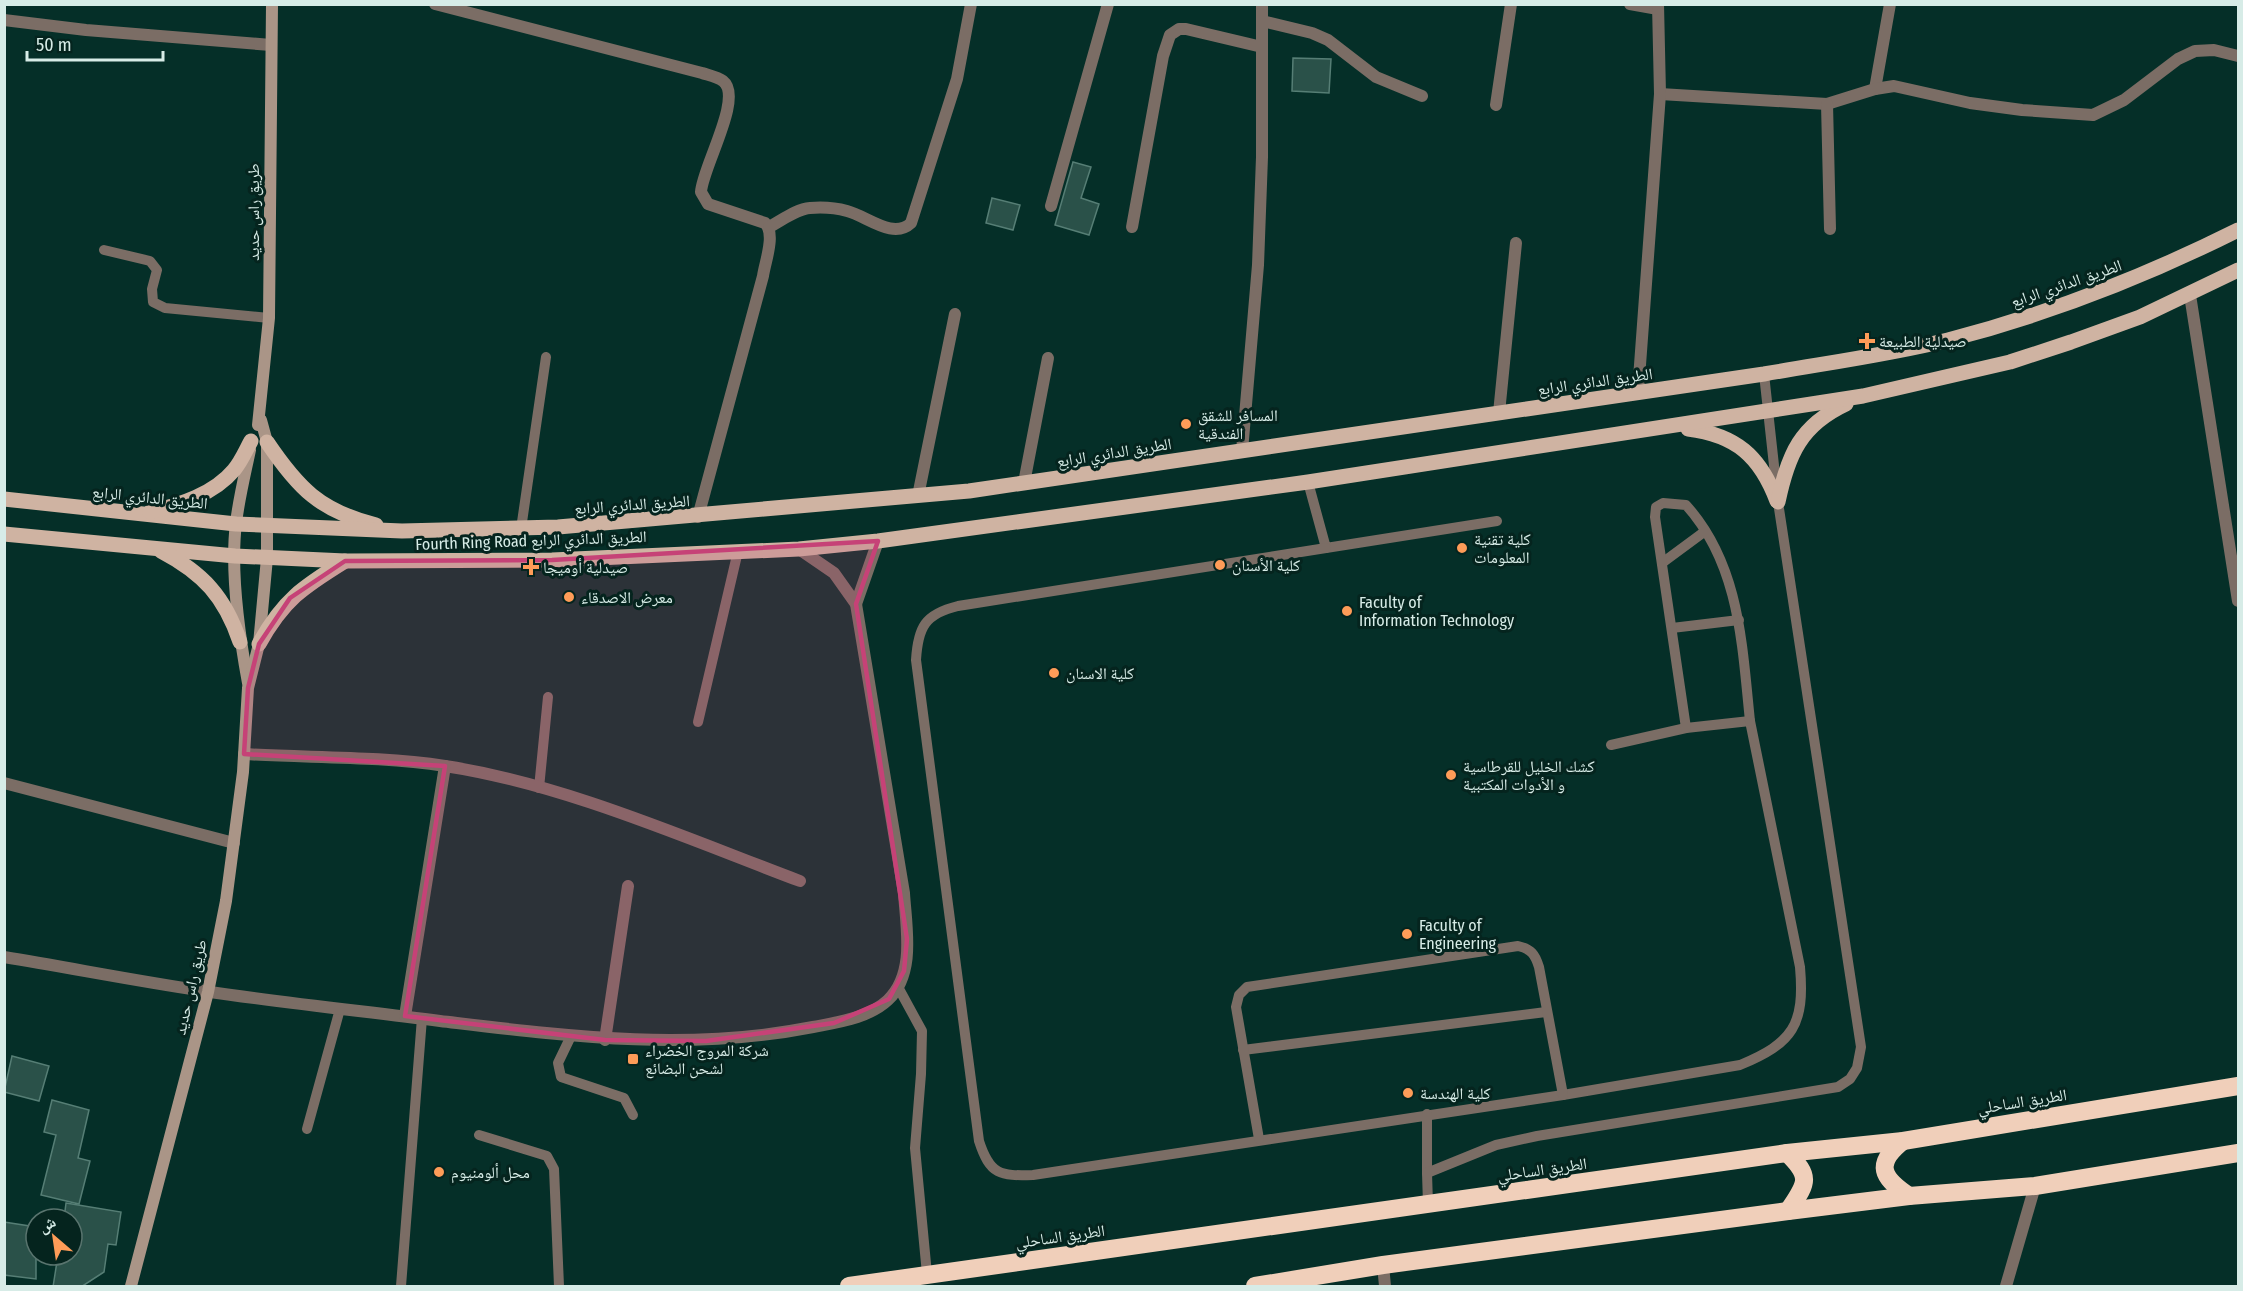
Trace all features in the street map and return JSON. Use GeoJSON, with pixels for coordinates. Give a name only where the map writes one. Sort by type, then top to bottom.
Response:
{"type":"FeatureCollection","features":[{"type":"Feature","properties":{"kind":"highway","name":"الطريق الساحلي"},"geometry":{"type":"LineString","coordinates":[[849,1287],[927,1274],[1787,1153],[1903,1141],[2238,1086]]}},
{"type":"Feature","properties":{"kind":"highway"},"geometry":{"type":"LineString","coordinates":[[1903,1141],[1891,1151],[1886,1160],[1885,1173],[1889,1183],[1909,1196]]}},
{"type":"Feature","properties":{"kind":"highway"},"geometry":{"type":"LineString","coordinates":[[1255,1287],[1383,1265],[1788,1211],[1909,1196],[2035,1186],[2238,1152]]}},
{"type":"Feature","properties":{"kind":"highway"},"geometry":{"type":"LineString","coordinates":[[1787,1153],[1801,1166],[1806,1178],[1803,1189],[1788,1211]]}},
{"type":"Feature","properties":{"kind":"main road","name":"الطريق الدائري الرابع"},"geometry":{"type":"LineString","coordinates":[[4,499],[236,524],[402,531],[521,529],[698,517],[918,496],[1024,483],[1764,374],[1895,351],[2006,324],[2129,280],[2238,230]]}},
{"type":"Feature","properties":{"kind":"main road"},"geometry":{"type":"LineString","coordinates":[[1308,482],[1863,396],[2010,362],[2071,342],[2190,295],[2238,270]]}},
{"type":"Feature","properties":{"kind":"main road"},"geometry":{"type":"LineString","coordinates":[[1778,502],[1792,452],[1808,430],[1829,412],[1863,396]]}},
{"type":"Feature","properties":{"kind":"main road"},"geometry":{"type":"LineString","coordinates":[[1670,427],[1707,432],[1728,439],[1746,451],[1762,467],[1778,502]]}},
{"type":"Feature","properties":{"kind":"main road"},"geometry":{"type":"LineString","coordinates":[[139,515],[190,500],[217,484],[234,470],[259,442],[318,502],[363,521],[402,531]]}},
{"type":"Feature","properties":{"kind":"main road","name":"Fourth Ring Road الطريق الدائري الرابع"},"geometry":{"type":"LineString","coordinates":[[4,534],[267,558],[345,561],[552,560],[799,549],[878,541],[1308,482]]}},
{"type":"Feature","properties":{"kind":"main road"},"geometry":{"type":"LineString","coordinates":[[155,549],[177,560],[198,575],[219,597],[231,614],[240,642]]}},
{"type":"Feature","properties":{"kind":"main road"},"geometry":{"type":"LineString","coordinates":[[259,644],[274,617],[290,598],[345,561]]}},
{"type":"Feature","properties":{"kind":"street","name":"طريق راس حديد"},"geometry":{"type":"LineString","coordinates":[[248,688],[240,642],[235,556],[236,524],[259,442],[269,318],[272,4]]}},
{"type":"Feature","properties":{"kind":"street"},"geometry":{"type":"LineString","coordinates":[[435,4],[678,66],[724,82],[730,91],[729,111],[704,173],[701,192],[708,204],[765,223],[769,227]]}},
{"type":"Feature","properties":{"kind":"street"},"geometry":{"type":"LineString","coordinates":[[769,227],[807,208],[848,211],[896,230],[906,228],[911,223],[957,79],[971,4]]}},
{"type":"Feature","properties":{"kind":"street"},"geometry":{"type":"LineString","coordinates":[[1051,206],[1108,4]]}},
{"type":"Feature","properties":{"kind":"street"},"geometry":{"type":"LineString","coordinates":[[1242,450],[1258,266],[1262,4]]}},
{"type":"Feature","properties":{"kind":"street"},"geometry":{"type":"LineString","coordinates":[[1496,105],[1511,4]]}},
{"type":"Feature","properties":{"kind":"street"},"geometry":{"type":"LineString","coordinates":[[1630,4],[1658,7],[1660,94],[1638,392]]}},
{"type":"Feature","properties":{"kind":"street"},"geometry":{"type":"LineString","coordinates":[[1875,88],[1890,4]]}},
{"type":"Feature","properties":{"kind":"street"},"geometry":{"type":"LineString","coordinates":[[4,20],[86,30],[271,45]]}},
{"type":"Feature","properties":{"kind":"street"},"geometry":{"type":"LineString","coordinates":[[1262,21],[1312,33],[1328,40],[1376,77],[1422,96]]}},
{"type":"Feature","properties":{"kind":"street"},"geometry":{"type":"LineString","coordinates":[[1132,227],[1163,56],[1170,34],[1179,29],[1186,29],[1262,47]]}},
{"type":"Feature","properties":{"kind":"street"},"geometry":{"type":"LineString","coordinates":[[1660,94],[1827,104],[1875,88],[1894,86],[1970,104],[2093,114],[2124,100],[2178,59],[2194,51],[2214,50],[2238,56]]}},
{"type":"Feature","properties":{"kind":"street"},"geometry":{"type":"LineString","coordinates":[[1827,104],[1830,229]]}},
{"type":"Feature","properties":{"kind":"street"},"geometry":{"type":"LineString","coordinates":[[698,517],[763,276],[769,227]]}},
{"type":"Feature","properties":{"kind":"street"},"geometry":{"type":"LineString","coordinates":[[1499,413],[1516,243]]}},
{"type":"Feature","properties":{"kind":"street"},"geometry":{"type":"LineString","coordinates":[[2190,295],[2238,601]]}},
{"type":"Feature","properties":{"kind":"street"},"geometry":{"type":"LineString","coordinates":[[918,496],[955,314]]}},
{"type":"Feature","properties":{"kind":"street"},"geometry":{"type":"LineString","coordinates":[[1024,483],[1048,358]]}},
{"type":"Feature","properties":{"kind":"street","name":"طريق راس حديد"},"geometry":{"type":"LineString","coordinates":[[131,1287],[208,992],[234,843],[244,754],[248,688],[259,644],[267,558],[268,525],[259,442]]}},
{"type":"Feature","properties":{"kind":"street"},"geometry":{"type":"LineString","coordinates":[[856,604],[878,541]]}},
{"type":"Feature","properties":{"kind":"street"},"geometry":{"type":"LineString","coordinates":[[4,957],[208,992],[606,1040],[706,1041],[796,1030],[860,1016],[878,1008],[898,987],[904,971],[908,939],[904,893],[856,604],[834,573],[799,549]]}},
{"type":"Feature","properties":{"kind":"street"},"geometry":{"type":"LineString","coordinates":[[244,754],[445,766],[539,788],[623,815],[800,881]]}},
{"type":"Feature","properties":{"kind":"street"},"geometry":{"type":"LineString","coordinates":[[405,1016],[445,766]]}},
{"type":"Feature","properties":{"kind":"street"},"geometry":{"type":"LineString","coordinates":[[4,783],[234,843]]}},
{"type":"Feature","properties":{"kind":"street"},"geometry":{"type":"LineString","coordinates":[[606,1040],[628,886]]}},
{"type":"Feature","properties":{"kind":"street"},"geometry":{"type":"LineString","coordinates":[[2006,1287],[2035,1186]]}},
{"type":"Feature","properties":{"kind":"street"},"geometry":{"type":"LineString","coordinates":[[1383,1265],[1384,1287]]}},
{"type":"Feature","properties":{"kind":"lane"},"geometry":{"type":"LineString","coordinates":[[104,250],[150,261],[157,270],[152,289],[153,302],[165,308],[269,318]]}},
{"type":"Feature","properties":{"kind":"lane"},"geometry":{"type":"LineString","coordinates":[[521,529],[546,357]]}},
{"type":"Feature","properties":{"kind":"lane"},"geometry":{"type":"LineString","coordinates":[[1427,1173],[1496,1145],[1537,1136],[1758,1098],[1823,1091],[1838,1087],[1850,1079],[1857,1068],[1861,1047],[1778,502],[1764,374]]}},
{"type":"Feature","properties":{"kind":"lane"},"geometry":{"type":"LineString","coordinates":[[1308,482],[1326,548]]}},
{"type":"Feature","properties":{"kind":"lane"},"geometry":{"type":"LineString","coordinates":[[1497,521],[958,606],[938,611],[928,617],[917,645],[916,660],[979,1142],[990,1168],[1000,1174],[1033,1175],[1259,1139],[1563,1095],[1740,1065],[1767,1054],[1794,1027],[1800,1011],[1800,967],[1750,721],[1739,620],[1728,574],[1686,505],[1675,503],[1659,505],[1654,511],[1686,728]]}},
{"type":"Feature","properties":{"kind":"lane"},"geometry":{"type":"LineString","coordinates":[[1662,563],[1704,532]]}},
{"type":"Feature","properties":{"kind":"lane"},"geometry":{"type":"LineString","coordinates":[[698,722],[738,551]]}},
{"type":"Feature","properties":{"kind":"lane"},"geometry":{"type":"LineString","coordinates":[[1672,627],[1739,620]]}},
{"type":"Feature","properties":{"kind":"lane"},"geometry":{"type":"LineString","coordinates":[[539,788],[548,697]]}},
{"type":"Feature","properties":{"kind":"lane"},"geometry":{"type":"LineString","coordinates":[[1611,745],[1686,728],[1750,721]]}},
{"type":"Feature","properties":{"kind":"lane"},"geometry":{"type":"LineString","coordinates":[[1259,1139],[1236,1007],[1239,995],[1247,987],[1518,946],[1527,948],[1535,956],[1563,1095]]}},
{"type":"Feature","properties":{"kind":"lane"},"geometry":{"type":"LineString","coordinates":[[898,987],[922,1031],[915,1148],[927,1274]]}},
{"type":"Feature","properties":{"kind":"lane"},"geometry":{"type":"LineString","coordinates":[[306,1129],[340,1009]]}},
{"type":"Feature","properties":{"kind":"lane"},"geometry":{"type":"LineString","coordinates":[[1243,1050],[1546,1012]]}},
{"type":"Feature","properties":{"kind":"lane"},"geometry":{"type":"LineString","coordinates":[[401,1287],[422,1018]]}},
{"type":"Feature","properties":{"kind":"lane"},"geometry":{"type":"LineString","coordinates":[[571,1036],[558,1064],[561,1077],[624,1098],[633,1115]]}},
{"type":"Feature","properties":{"kind":"lane"},"geometry":{"type":"LineString","coordinates":[[1427,1114],[1428,1204]]}},
{"type":"Feature","properties":{"kind":"lane"},"geometry":{"type":"LineString","coordinates":[[480,1135],[547,1156],[554,1169],[559,1287]]}},
{"type":"Feature","properties":{"kind":"highlighted area"},"geometry":{"type":"Polygon","coordinates":[[[878,541],[856,604],[907,939],[904,971],[889,999],[834,1023],[706,1041],[605,1040],[405,1016],[445,766],[244,754],[248,688],[259,644],[290,598],[345,561],[552,560],[878,541]]]}},
{"type":"Feature","properties":{"kind":"building"},"geometry":{"type":"Polygon","coordinates":[[[1293,58],[1331,59],[1329,93],[1292,91],[1293,58]]]}},
{"type":"Feature","properties":{"kind":"building"},"geometry":{"type":"Polygon","coordinates":[[[1073,162],[1091,167],[1081,198],[1099,204],[1089,235],[1055,225],[1073,162]]]}},
{"type":"Feature","properties":{"kind":"building"},"geometry":{"type":"Polygon","coordinates":[[[992,198],[1020,205],[1013,230],[986,223],[992,198]]]}},
{"type":"Feature","properties":{"kind":"building"},"geometry":{"type":"Polygon","coordinates":[[[12,1056],[49,1066],[39,1101],[4,1092],[12,1056]]]}},
{"type":"Feature","properties":{"kind":"building"},"geometry":{"type":"Polygon","coordinates":[[[52,1100],[89,1110],[78,1158],[90,1161],[79,1204],[41,1195],[56,1135],[44,1132],[52,1100]]]}},
{"type":"Feature","properties":{"kind":"building"},"geometry":{"type":"Polygon","coordinates":[[[66,1203],[121,1212],[116,1245],[108,1244],[104,1272],[81,1287],[53,1287],[56,1267],[84,1267],[84,1207],[66,1207],[66,1203]]]}},
{"type":"Feature","properties":{"kind":"building"},"geometry":{"type":"Polygon","coordinates":[[[4,1222],[24,1225],[24,1267],[36,1267],[36,1279],[4,1275],[4,1222]]]}},
{"type":"Feature","properties":{"kind":"place","name":"صيدلية الطبيعة"},"geometry":{"type":"Point","coordinates":[1867,341]}},
{"type":"Feature","properties":{"kind":"place","name":"المسافر للشقق الفندقية"},"geometry":{"type":"Point","coordinates":[1186,424]}},
{"type":"Feature","properties":{"kind":"place","name":"كلية تقنية المعلومات"},"geometry":{"type":"Point","coordinates":[1462,548]}},
{"type":"Feature","properties":{"kind":"place","name":"كلية الأسنان"},"geometry":{"type":"Point","coordinates":[1220,565]}},
{"type":"Feature","properties":{"kind":"place","name":"صيدلية أوميجا"},"geometry":{"type":"Point","coordinates":[531,567]}},
{"type":"Feature","properties":{"kind":"place","name":"معرض الاصدقاء"},"geometry":{"type":"Point","coordinates":[569,597]}},
{"type":"Feature","properties":{"kind":"place","name":"Faculty of Information Technology"},"geometry":{"type":"Point","coordinates":[1347,611]}},
{"type":"Feature","properties":{"kind":"place","name":"كلية الاسنان"},"geometry":{"type":"Point","coordinates":[1054,673]}},
{"type":"Feature","properties":{"kind":"place","name":"كشك الخليل للقرطاسية و الأدوات المكتبية"},"geometry":{"type":"Point","coordinates":[1451,775]}},
{"type":"Feature","properties":{"kind":"place","name":"Faculty of Engineering"},"geometry":{"type":"Point","coordinates":[1407,934]}},
{"type":"Feature","properties":{"kind":"place","name":"شركة المروج الخضراء لشحن البضائع"},"geometry":{"type":"Point","coordinates":[633,1059]}},
{"type":"Feature","properties":{"kind":"place","name":"كلية الهندسة"},"geometry":{"type":"Point","coordinates":[1408,1093]}},
{"type":"Feature","properties":{"kind":"place","name":"محل ألومنيوم"},"geometry":{"type":"Point","coordinates":[439,1172]}}]}
